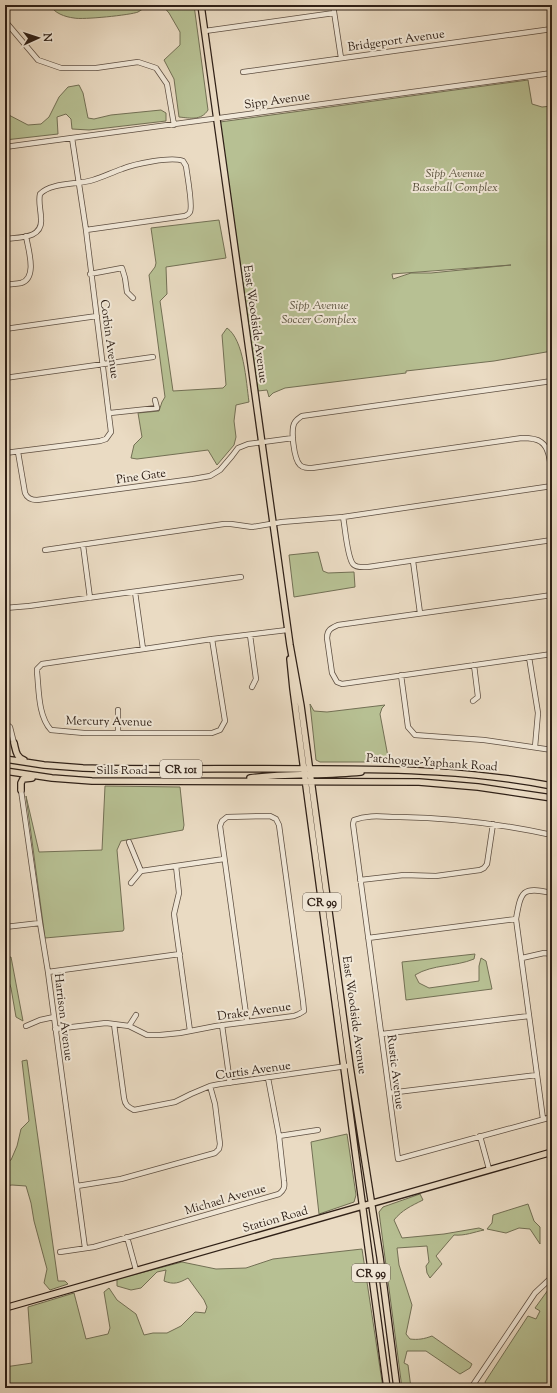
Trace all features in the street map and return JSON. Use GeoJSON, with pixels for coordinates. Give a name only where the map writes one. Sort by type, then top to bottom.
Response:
{"type":"FeatureCollection","features":[{"type":"Feature","properties":{"kind":"main road","name":"East Woodside Avenue"},"geometry":{"type":"LineString","coordinates":[[201,5],[290,645],[299,691],[311,775],[348,1066],[362,1207],[387,1388]]}},
{"type":"Feature","properties":{"kind":"main road","name":"East Woodside Avenue"},"geometry":{"type":"LineString","coordinates":[[290,645],[290,670],[303,769],[348,1066],[372,1204],[397,1388]]}},
{"type":"Feature","properties":{"kind":"main road"},"geometry":{"type":"LineString","coordinates":[[5,757],[10,756],[12,753],[14,743]]}},
{"type":"Feature","properties":{"kind":"main road"},"geometry":{"type":"LineString","coordinates":[[14,743],[18,757],[44,765]]}},
{"type":"Feature","properties":{"kind":"main road","name":"Sills Road"},"geometry":{"type":"LineString","coordinates":[[5,757],[44,765],[102,769],[303,769],[311,775],[305,778],[233,781],[98,781],[5,773]]}},
{"type":"Feature","properties":{"kind":"main road","name":"Patchogue-Yaphank Road"},"geometry":{"type":"LineString","coordinates":[[311,775],[371,769],[430,771],[469,774],[552,786]]}},
{"type":"Feature","properties":{"kind":"main road"},"geometry":{"type":"LineString","coordinates":[[5,773],[16,777],[20,790]]}},
{"type":"Feature","properties":{"kind":"main road","name":"Patchogue-Yaphank Road"},"geometry":{"type":"LineString","coordinates":[[311,775],[439,783],[491,788],[552,798]]}},
{"type":"Feature","properties":{"kind":"main road"},"geometry":{"type":"LineString","coordinates":[[20,790],[22,781],[25,778],[52,778]]}},
{"type":"Feature","properties":{"kind":"main road","name":"Station Road"},"geometry":{"type":"LineString","coordinates":[[5,1308],[552,1152]]}},
{"type":"Feature","properties":{"kind":"street"},"geometry":{"type":"LineString","coordinates":[[333,5],[341,58]]}},
{"type":"Feature","properties":{"kind":"street"},"geometry":{"type":"LineString","coordinates":[[205,31],[334,13]]}},
{"type":"Feature","properties":{"kind":"street"},"geometry":{"type":"LineString","coordinates":[[5,21],[38,60],[61,68],[96,68],[138,62],[156,68],[167,84],[174,125]]}},
{"type":"Feature","properties":{"kind":"street","name":"Bridgeport Avenue"},"geometry":{"type":"LineString","coordinates":[[243,72],[552,29]]}},
{"type":"Feature","properties":{"kind":"street","name":"Sipp Avenue"},"geometry":{"type":"LineString","coordinates":[[5,147],[552,73]]}},
{"type":"Feature","properties":{"kind":"street","name":"Corbin Avenue"},"geometry":{"type":"LineString","coordinates":[[5,453],[106,439],[111,432],[110,413],[90,274],[86,230],[72,138]]}},
{"type":"Feature","properties":{"kind":"street"},"geometry":{"type":"LineString","coordinates":[[5,239],[37,233],[40,229],[42,220],[39,199],[40,194],[48,188],[93,181],[122,169],[149,162],[177,159],[183,161],[186,166],[191,208],[188,214],[185,216],[86,230]]}},
{"type":"Feature","properties":{"kind":"street"},"geometry":{"type":"LineString","coordinates":[[5,285],[22,283],[29,276],[31,269],[26,236]]}},
{"type":"Feature","properties":{"kind":"street"},"geometry":{"type":"LineString","coordinates":[[90,274],[122,268],[127,292],[134,298]]}},
{"type":"Feature","properties":{"kind":"street"},"geometry":{"type":"LineString","coordinates":[[5,329],[97,316]]}},
{"type":"Feature","properties":{"kind":"street"},"geometry":{"type":"LineString","coordinates":[[5,378],[153,357]]}},
{"type":"Feature","properties":{"kind":"street"},"geometry":{"type":"LineString","coordinates":[[552,382],[302,416],[298,418],[293,426],[293,438],[297,461],[305,468],[522,438],[533,439],[540,442],[546,449],[549,457],[552,478]]}},
{"type":"Feature","properties":{"kind":"street"},"geometry":{"type":"LineString","coordinates":[[110,413],[157,408],[155,400]]}},
{"type":"Feature","properties":{"kind":"street","name":"Pine Gate"},"geometry":{"type":"LineString","coordinates":[[18,452],[26,496],[33,500],[37,500],[210,476],[225,464],[238,448],[248,444],[293,438]]}},
{"type":"Feature","properties":{"kind":"street"},"geometry":{"type":"LineString","coordinates":[[45,550],[224,524],[252,527],[273,523],[343,516],[552,486]]}},
{"type":"Feature","properties":{"kind":"street"},"geometry":{"type":"LineString","coordinates":[[343,516],[350,557],[352,564],[357,567],[413,561],[552,540]]}},
{"type":"Feature","properties":{"kind":"street"},"geometry":{"type":"LineString","coordinates":[[83,545],[90,598]]}},
{"type":"Feature","properties":{"kind":"street"},"geometry":{"type":"LineString","coordinates":[[413,561],[420,613]]}},
{"type":"Feature","properties":{"kind":"street"},"geometry":{"type":"LineString","coordinates":[[5,608],[241,577]]}},
{"type":"Feature","properties":{"kind":"street"},"geometry":{"type":"LineString","coordinates":[[134,592],[143,649]]}},
{"type":"Feature","properties":{"kind":"street"},"geometry":{"type":"LineString","coordinates":[[552,595],[338,625],[330,629],[327,633],[332,674],[338,682],[342,684],[552,654]]}},
{"type":"Feature","properties":{"kind":"street","name":"Mercury Avenue"},"geometry":{"type":"LineString","coordinates":[[212,639],[224,721],[220,730],[212,733],[84,733],[51,730],[42,717],[37,669],[42,664],[212,639],[288,630]]}},
{"type":"Feature","properties":{"kind":"street"},"geometry":{"type":"LineString","coordinates":[[250,635],[256,679],[252,687]]}},
{"type":"Feature","properties":{"kind":"street"},"geometry":{"type":"LineString","coordinates":[[530,657],[538,713],[535,747]]}},
{"type":"Feature","properties":{"kind":"street"},"geometry":{"type":"LineString","coordinates":[[473,701],[478,697],[474,665]]}},
{"type":"Feature","properties":{"kind":"street"},"geometry":{"type":"LineString","coordinates":[[401,675],[408,727],[415,735],[484,740],[552,750]]}},
{"type":"Feature","properties":{"kind":"street"},"geometry":{"type":"LineString","coordinates":[[118,710],[118,732]]}},
{"type":"Feature","properties":{"kind":"street"},"geometry":{"type":"LineString","coordinates":[[5,723],[10,727],[14,743]]}},
{"type":"Feature","properties":{"kind":"street","name":"Harrison Avenue"},"geometry":{"type":"LineString","coordinates":[[20,790],[48,972],[86,1248]]}},
{"type":"Feature","properties":{"kind":"street","name":"Drake Avenue"},"geometry":{"type":"LineString","coordinates":[[55,1029],[106,1023],[129,1026],[147,1035],[180,1033],[247,1021],[299,1014],[304,1011],[304,1001],[279,825],[276,819],[270,816],[227,817],[222,821],[220,826],[224,859]]}},
{"type":"Feature","properties":{"kind":"street","name":"Rustic Avenue"},"geometry":{"type":"LineString","coordinates":[[493,824],[436,818],[367,816],[354,820],[353,824],[360,880],[398,1159],[552,1117]]}},
{"type":"Feature","properties":{"kind":"street"},"geometry":{"type":"LineString","coordinates":[[360,880],[404,875],[436,876],[480,870],[487,864],[493,824],[552,835]]}},
{"type":"Feature","properties":{"kind":"street"},"geometry":{"type":"LineString","coordinates":[[129,842],[141,871]]}},
{"type":"Feature","properties":{"kind":"street"},"geometry":{"type":"LineString","coordinates":[[131,883],[141,871],[224,859],[247,1021]]}},
{"type":"Feature","properties":{"kind":"street"},"geometry":{"type":"LineString","coordinates":[[176,866],[179,893],[174,914],[190,1031]]}},
{"type":"Feature","properties":{"kind":"street"},"geometry":{"type":"LineString","coordinates":[[544,1119],[516,919],[521,895],[526,891],[540,890],[552,893]]}},
{"type":"Feature","properties":{"kind":"street"},"geometry":{"type":"LineString","coordinates":[[368,938],[516,919]]}},
{"type":"Feature","properties":{"kind":"street"},"geometry":{"type":"LineString","coordinates":[[5,927],[40,923]]}},
{"type":"Feature","properties":{"kind":"street"},"geometry":{"type":"LineString","coordinates":[[48,972],[180,954]]}},
{"type":"Feature","properties":{"kind":"street"},"geometry":{"type":"LineString","coordinates":[[522,958],[552,954]]}},
{"type":"Feature","properties":{"kind":"street"},"geometry":{"type":"LineString","coordinates":[[129,1026],[136,1015]]}},
{"type":"Feature","properties":{"kind":"street"},"geometry":{"type":"LineString","coordinates":[[382,1034],[529,1016]]}},
{"type":"Feature","properties":{"kind":"street"},"geometry":{"type":"LineString","coordinates":[[26,1026],[40,1020],[54,1018]]}},
{"type":"Feature","properties":{"kind":"street","name":"Curtis Avenue"},"geometry":{"type":"LineString","coordinates":[[114,1024],[125,1104],[134,1110],[175,1102],[210,1086],[348,1066]]}},
{"type":"Feature","properties":{"kind":"street"},"geometry":{"type":"LineString","coordinates":[[222,1025],[230,1083]]}},
{"type":"Feature","properties":{"kind":"street"},"geometry":{"type":"LineString","coordinates":[[389,1093],[537,1075]]}},
{"type":"Feature","properties":{"kind":"street","name":"Michael Avenue"},"geometry":{"type":"LineString","coordinates":[[60,1252],[94,1247],[283,1192],[285,1187],[279,1136],[268,1078]]}},
{"type":"Feature","properties":{"kind":"street"},"geometry":{"type":"LineString","coordinates":[[77,1186],[121,1180],[215,1153],[219,1149],[220,1144],[215,1104],[210,1086]]}},
{"type":"Feature","properties":{"kind":"street"},"geometry":{"type":"LineString","coordinates":[[279,1136],[318,1130]]}},
{"type":"Feature","properties":{"kind":"street"},"geometry":{"type":"LineString","coordinates":[[480,1136],[489,1169]]}},
{"type":"Feature","properties":{"kind":"street"},"geometry":{"type":"LineString","coordinates":[[127,1237],[136,1270]]}},
{"type":"Feature","properties":{"kind":"street"},"geometry":{"type":"LineString","coordinates":[[471,1388],[535,1293],[552,1277]]}},
{"type":"Feature","properties":{"kind":"green space"},"geometry":{"type":"Polygon","coordinates":[[[50,5],[149,5],[134,13],[106,17],[79,18],[67,17],[60,14],[50,5]]]}},
{"type":"Feature","properties":{"kind":"green space"},"geometry":{"type":"Polygon","coordinates":[[[162,5],[194,5],[208,110],[202,116],[191,118],[179,117],[174,79],[164,60],[180,45],[180,32],[169,13],[162,5]]]}},
{"type":"Feature","properties":{"kind":"green space"},"geometry":{"type":"Polygon","coordinates":[[[528,80],[532,104],[542,107],[552,106],[552,351],[494,361],[406,371],[406,373],[285,388],[273,393],[269,397],[267,390],[258,391],[220,122],[528,80]],[[511,265],[392,274],[393,279],[411,273],[431,273],[511,265]]]}},
{"type":"Feature","properties":{"kind":"green space"},"geometry":{"type":"Polygon","coordinates":[[[79,85],[83,93],[88,118],[94,119],[111,115],[161,110],[166,113],[166,121],[89,130],[72,129],[71,119],[66,114],[57,117],[58,134],[5,140],[5,113],[28,125],[41,124],[49,117],[59,97],[68,87],[79,85]]]}},
{"type":"Feature","properties":{"kind":"green space"},"geometry":{"type":"Polygon","coordinates":[[[219,220],[226,258],[166,267],[167,294],[160,301],[173,391],[223,388],[226,385],[222,335],[227,328],[233,334],[241,351],[249,402],[236,405],[234,421],[236,437],[234,445],[217,465],[208,450],[137,459],[131,458],[134,445],[142,437],[138,413],[159,411],[165,397],[149,275],[156,263],[151,228],[219,220]]]}},
{"type":"Feature","properties":{"kind":"green space"},"geometry":{"type":"Polygon","coordinates":[[[318,552],[323,571],[328,573],[354,572],[355,587],[294,597],[289,555],[318,552]]]}},
{"type":"Feature","properties":{"kind":"green space"},"geometry":{"type":"Polygon","coordinates":[[[310,704],[314,711],[327,712],[385,705],[380,714],[389,762],[320,762],[316,760],[310,704]]]}},
{"type":"Feature","properties":{"kind":"green space"},"geometry":{"type":"Polygon","coordinates":[[[105,786],[180,787],[184,825],[183,830],[121,841],[117,850],[123,931],[45,938],[26,796],[39,852],[102,850],[105,786]]]}},
{"type":"Feature","properties":{"kind":"green space"},"geometry":{"type":"Polygon","coordinates":[[[475,954],[474,959],[467,962],[429,969],[415,975],[419,983],[429,988],[479,981],[479,966],[481,958],[486,961],[492,989],[406,1000],[402,962],[475,954]]]}},
{"type":"Feature","properties":{"kind":"green space"},"geometry":{"type":"Polygon","coordinates":[[[11,957],[23,1021],[16,1017],[11,988],[5,970],[5,958],[11,957]]]}},
{"type":"Feature","properties":{"kind":"green space"},"geometry":{"type":"Polygon","coordinates":[[[27,1060],[58,1281],[65,1281],[68,1284],[50,1290],[44,1283],[47,1269],[26,1186],[5,1186],[5,1163],[11,1160],[17,1146],[21,1129],[29,1121],[22,1061],[27,1060]]]}},
{"type":"Feature","properties":{"kind":"green space"},"geometry":{"type":"Polygon","coordinates":[[[347,1134],[356,1195],[354,1202],[319,1214],[311,1142],[347,1134]]]}},
{"type":"Feature","properties":{"kind":"green space"},"geometry":{"type":"Polygon","coordinates":[[[420,1194],[423,1200],[411,1206],[394,1220],[402,1238],[444,1234],[479,1228],[484,1230],[454,1235],[436,1256],[442,1264],[430,1278],[427,1273],[426,1266],[429,1262],[427,1246],[397,1248],[399,1265],[412,1305],[406,1334],[410,1339],[421,1339],[432,1336],[472,1364],[470,1368],[460,1374],[426,1351],[407,1351],[404,1363],[408,1365],[411,1388],[402,1388],[379,1212],[383,1207],[420,1194]]]}},
{"type":"Feature","properties":{"kind":"green space"},"geometry":{"type":"Polygon","coordinates":[[[528,1204],[534,1221],[540,1227],[540,1244],[530,1229],[519,1228],[506,1233],[487,1229],[492,1223],[493,1215],[528,1204]]]}},
{"type":"Feature","properties":{"kind":"green space"},"geometry":{"type":"Polygon","coordinates":[[[362,1249],[383,1388],[5,1388],[5,1367],[32,1363],[28,1307],[74,1293],[86,1339],[108,1334],[110,1328],[104,1292],[109,1288],[117,1300],[136,1314],[144,1335],[153,1333],[167,1333],[181,1326],[195,1312],[205,1313],[207,1307],[204,1300],[188,1278],[176,1283],[164,1281],[166,1270],[157,1272],[141,1288],[131,1290],[117,1286],[117,1279],[182,1262],[216,1269],[246,1268],[273,1259],[362,1249]]]}},
{"type":"Feature","properties":{"kind":"green space"},"geometry":{"type":"Polygon","coordinates":[[[552,1288],[552,1388],[487,1388],[485,1382],[528,1316],[536,1319],[540,1311],[535,1308],[548,1290],[552,1288]]]}},
{"type":"Feature","properties":{"kind":"park label","name":"Sipp Avenue Baseball Complex"},"geometry":{"type":"Point","coordinates":[455,180]}},
{"type":"Feature","properties":{"kind":"park label","name":"Sipp Avenue Soccer Complex"},"geometry":{"type":"Point","coordinates":[319,312]}}]}
